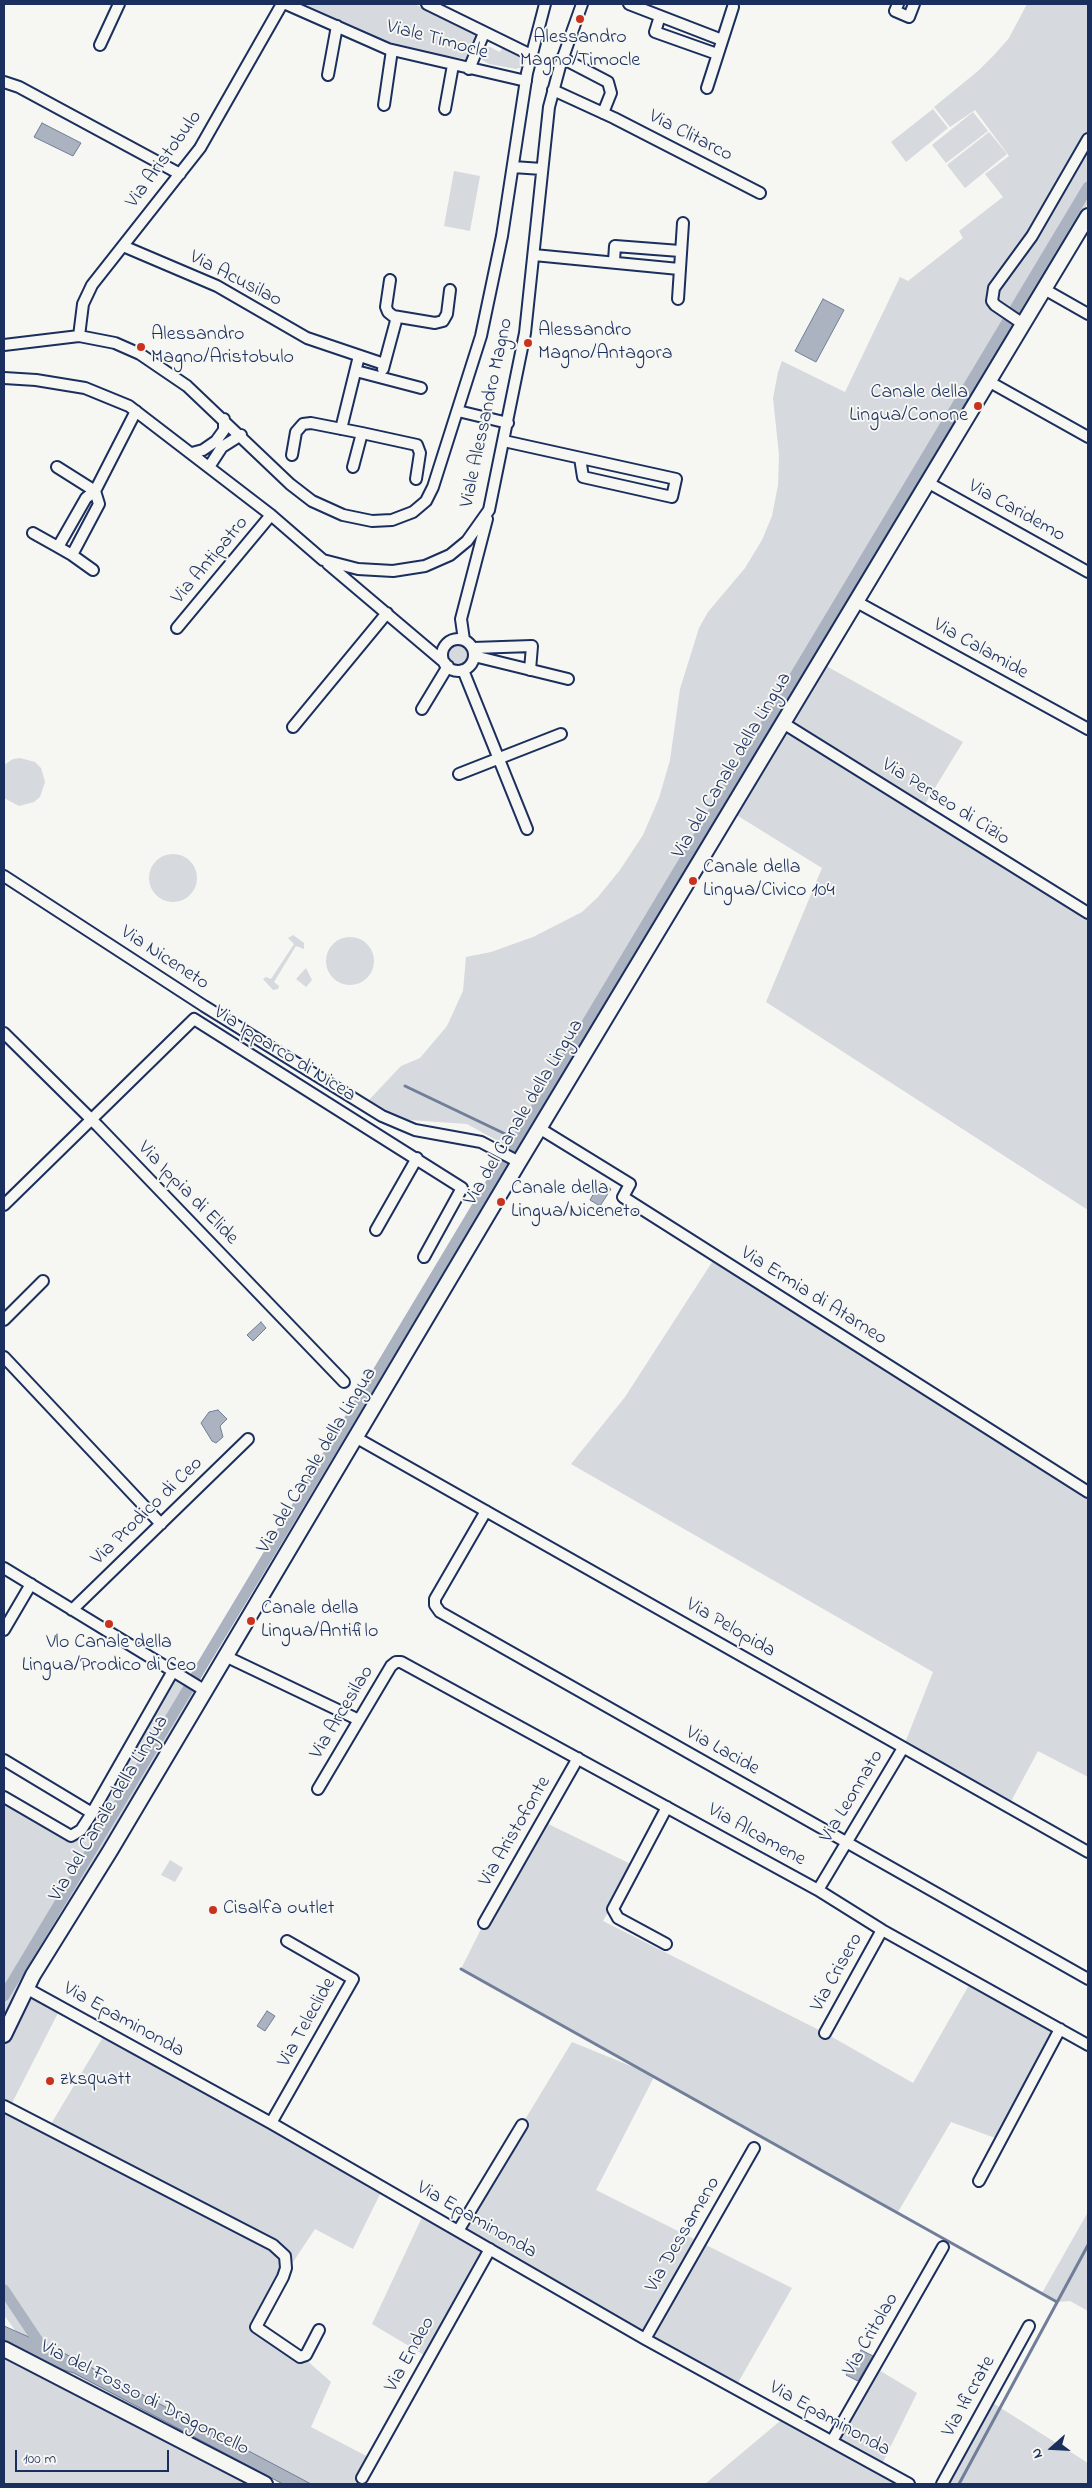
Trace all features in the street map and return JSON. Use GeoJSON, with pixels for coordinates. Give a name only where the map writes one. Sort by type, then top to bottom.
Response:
{"type":"FeatureCollection","features":[{"type":"Feature","properties":{"kind":"street"},"geometry":{"type":"LineString","coordinates":[[100,46],[119,4]]}},
{"type":"Feature","properties":{"kind":"street","name":"Via Aristobulo"},"geometry":{"type":"LineString","coordinates":[[80,336],[82,310],[89,290],[200,148],[282,4]]}},
{"type":"Feature","properties":{"kind":"street","name":"Viale Timocle"},"geometry":{"type":"LineString","coordinates":[[286,4],[392,50],[526,81]]}},
{"type":"Feature","properties":{"kind":"street","name":"Viale Timocle"},"geometry":{"type":"LineString","coordinates":[[427,4],[530,55]]}},
{"type":"Feature","properties":{"kind":"street","name":"Viale Alessandro Magno"},"geometry":{"type":"LineString","coordinates":[[4,345],[80,336],[109,341],[140,354],[180,380],[224,419],[290,484],[312,501],[350,517],[372,521],[387,521],[412,512],[428,498],[458,411],[488,304],[513,167],[530,55],[545,4]]}},
{"type":"Feature","properties":{"kind":"street","name":"Viale Alessandro Magno"},"geometry":{"type":"LineString","coordinates":[[4,378],[36,380],[85,388],[136,411],[271,515],[323,560],[350,567],[381,571],[405,570],[425,566],[444,558],[462,546],[489,510],[524,341],[542,169],[553,90],[562,58],[582,4]]}},
{"type":"Feature","properties":{"kind":"street"},"geometry":{"type":"LineString","coordinates":[[629,4],[722,40]]}},
{"type":"Feature","properties":{"kind":"street"},"geometry":{"type":"LineString","coordinates":[[898,4],[895,11],[909,17],[914,4]]}},
{"type":"Feature","properties":{"kind":"street"},"geometry":{"type":"LineString","coordinates":[[707,88],[733,7]]}},
{"type":"Feature","properties":{"kind":"street"},"geometry":{"type":"LineString","coordinates":[[660,16],[655,32],[717,54]]}},
{"type":"Feature","properties":{"kind":"street"},"geometry":{"type":"LineString","coordinates":[[328,75],[337,26]]}},
{"type":"Feature","properties":{"kind":"street"},"geometry":{"type":"LineString","coordinates":[[469,69],[484,32]]}},
{"type":"Feature","properties":{"kind":"street"},"geometry":{"type":"LineString","coordinates":[[384,105],[392,50]]}},
{"type":"Feature","properties":{"kind":"street"},"geometry":{"type":"LineString","coordinates":[[562,58],[608,82],[611,93],[603,113]]}},
{"type":"Feature","properties":{"kind":"street"},"geometry":{"type":"LineString","coordinates":[[445,109],[453,65]]}},
{"type":"Feature","properties":{"kind":"street"},"geometry":{"type":"LineString","coordinates":[[4,82],[19,87],[180,174]]}},
{"type":"Feature","properties":{"kind":"street","name":"Via Clitarco"},"geometry":{"type":"LineString","coordinates":[[553,90],[603,113],[760,193]]}},
{"type":"Feature","properties":{"kind":"street"},"geometry":{"type":"LineString","coordinates":[[1019,321],[1000,310],[992,301],[994,288],[1032,236],[1088,139]]}},
{"type":"Feature","properties":{"kind":"street"},"geometry":{"type":"LineString","coordinates":[[513,167],[542,169]]}},
{"type":"Feature","properties":{"kind":"street","name":"Via del Canale della Lingua"},"geometry":{"type":"LineString","coordinates":[[4,2035],[26,1988],[110,1851],[202,1688],[225,1656],[355,1437],[515,1160],[539,1128],[988,382],[1019,321],[1044,289],[1088,216]]}},
{"type":"Feature","properties":{"kind":"street"},"geometry":{"type":"LineString","coordinates":[[678,299],[682,223]]}},
{"type":"Feature","properties":{"kind":"street","name":"Via Acusilao"},"geometry":{"type":"LineString","coordinates":[[123,246],[217,286],[307,338],[384,364]]}},
{"type":"Feature","properties":{"kind":"street"},"geometry":{"type":"LineString","coordinates":[[614,261],[615,246],[680,251]]}},
{"type":"Feature","properties":{"kind":"street"},"geometry":{"type":"LineString","coordinates":[[534,255],[614,261],[679,269]]}},
{"type":"Feature","properties":{"kind":"street"},"geometry":{"type":"LineString","coordinates":[[390,280],[387,309],[391,316],[435,323],[443,321],[447,314],[450,290]]}},
{"type":"Feature","properties":{"kind":"street"},"geometry":{"type":"LineString","coordinates":[[1044,289],[1088,314]]}},
{"type":"Feature","properties":{"kind":"street"},"geometry":{"type":"LineString","coordinates":[[380,377],[397,317]]}},
{"type":"Feature","properties":{"kind":"street"},"geometry":{"type":"LineString","coordinates":[[341,429],[359,356]]}},
{"type":"Feature","properties":{"kind":"street"},"geometry":{"type":"LineString","coordinates":[[356,371],[421,388]]}},
{"type":"Feature","properties":{"kind":"street"},"geometry":{"type":"LineString","coordinates":[[988,382],[1088,437]]}},
{"type":"Feature","properties":{"kind":"street"},"geometry":{"type":"LineString","coordinates":[[58,547],[86,498],[95,490],[136,411]]}},
{"type":"Feature","properties":{"kind":"street"},"geometry":{"type":"LineString","coordinates":[[458,411],[508,422]]}},
{"type":"Feature","properties":{"kind":"street"},"geometry":{"type":"LineString","coordinates":[[192,453],[203,450],[216,441],[224,430],[224,419]]}},
{"type":"Feature","properties":{"kind":"street"},"geometry":{"type":"LineString","coordinates":[[292,455],[296,432],[300,426],[311,423],[362,432],[416,445],[420,454],[416,479]]}},
{"type":"Feature","properties":{"kind":"street"},"geometry":{"type":"LineString","coordinates":[[353,467],[362,432]]}},
{"type":"Feature","properties":{"kind":"street"},"geometry":{"type":"LineString","coordinates":[[209,467],[222,447],[241,436]]}},
{"type":"Feature","properties":{"kind":"street"},"geometry":{"type":"LineString","coordinates":[[504,441],[676,479],[672,496],[583,477],[580,458]]}},
{"type":"Feature","properties":{"kind":"street"},"geometry":{"type":"LineString","coordinates":[[57,467],[95,490],[99,504],[72,555]]}},
{"type":"Feature","properties":{"kind":"street","name":"Via Caridemo"},"geometry":{"type":"LineString","coordinates":[[927,482],[1088,572]]}},
{"type":"Feature","properties":{"kind":"street"},"geometry":{"type":"LineString","coordinates":[[489,510],[461,619],[464,640],[473,652],[530,670],[568,679]]}},
{"type":"Feature","properties":{"kind":"street","name":"Via Antipatro"},"geometry":{"type":"LineString","coordinates":[[177,628],[271,515]]}},
{"type":"Feature","properties":{"kind":"street"},"geometry":{"type":"LineString","coordinates":[[32,533],[72,555],[93,570]]}},
{"type":"Feature","properties":{"kind":"street"},"geometry":{"type":"LineString","coordinates":[[323,560],[454,670],[462,670],[469,667],[473,652]]}},
{"type":"Feature","properties":{"kind":"street","name":"Via Calamide"},"geometry":{"type":"LineString","coordinates":[[855,601],[1088,729]]}},
{"type":"Feature","properties":{"kind":"street"},"geometry":{"type":"LineString","coordinates":[[293,727],[387,613]]}},
{"type":"Feature","properties":{"kind":"street"},"geometry":{"type":"LineString","coordinates":[[446,665],[442,657],[444,647],[456,639],[464,640]]}},
{"type":"Feature","properties":{"kind":"street"},"geometry":{"type":"LineString","coordinates":[[473,652],[532,646],[530,670]]}},
{"type":"Feature","properties":{"kind":"street"},"geometry":{"type":"LineString","coordinates":[[422,709],[446,665]]}},
{"type":"Feature","properties":{"kind":"street"},"geometry":{"type":"LineString","coordinates":[[462,670],[526,829]]}},
{"type":"Feature","properties":{"kind":"street","name":"Via Perseo di Cizio"},"geometry":{"type":"LineString","coordinates":[[783,723],[1088,913]]}},
{"type":"Feature","properties":{"kind":"street"},"geometry":{"type":"LineString","coordinates":[[459,774],[561,734]]}},
{"type":"Feature","properties":{"kind":"street","name":"Via Niceneto"},"geometry":{"type":"LineString","coordinates":[[4,876],[204,1006],[395,1123],[419,1132],[476,1140],[515,1160]]}},
{"type":"Feature","properties":{"kind":"street"},"geometry":{"type":"LineString","coordinates":[[194,1019],[204,1006]]}},
{"type":"Feature","properties":{"kind":"street","name":"Via Ipparco di Nicea"},"geometry":{"type":"LineString","coordinates":[[4,1205],[194,1019],[462,1188],[424,1257]]}},
{"type":"Feature","properties":{"kind":"street","name":"Via Ippia di Elide"},"geometry":{"type":"LineString","coordinates":[[4,1033],[91,1120],[344,1382]]}},
{"type":"Feature","properties":{"kind":"street","name":"Via Ermia di Atarneo"},"geometry":{"type":"LineString","coordinates":[[539,1128],[630,1184],[623,1197],[1088,1492]]}},
{"type":"Feature","properties":{"kind":"street"},"geometry":{"type":"LineString","coordinates":[[376,1230],[417,1158]]}},
{"type":"Feature","properties":{"kind":"street"},"geometry":{"type":"LineString","coordinates":[[4,1320],[43,1280]]}},
{"type":"Feature","properties":{"kind":"street"},"geometry":{"type":"LineString","coordinates":[[4,1357],[161,1524]]}},
{"type":"Feature","properties":{"kind":"street","name":"Via Pelopida"},"geometry":{"type":"LineString","coordinates":[[355,1437],[1088,1852]]}},
{"type":"Feature","properties":{"kind":"street","name":"Via Prodico di Ceo"},"geometry":{"type":"LineString","coordinates":[[72,1610],[248,1439]]}},
{"type":"Feature","properties":{"kind":"street","name":"Via Lacide"},"geometry":{"type":"LineString","coordinates":[[486,1511],[436,1599],[435,1604],[440,1612],[1088,1979]]}},
{"type":"Feature","properties":{"kind":"street"},"geometry":{"type":"LineString","coordinates":[[4,1568],[202,1688]]}},
{"type":"Feature","properties":{"kind":"street"},"geometry":{"type":"LineString","coordinates":[[4,1630],[31,1584]]}},
{"type":"Feature","properties":{"kind":"street"},"geometry":{"type":"LineString","coordinates":[[225,1656],[359,1720]]}},
{"type":"Feature","properties":{"kind":"street","name":"Via Arcesilao"},"geometry":{"type":"LineString","coordinates":[[318,1789],[391,1666],[396,1662],[403,1663]]}},
{"type":"Feature","properties":{"kind":"street","name":"Via Alcamene"},"geometry":{"type":"LineString","coordinates":[[403,1663],[818,1890],[882,1930],[1088,2046]]}},
{"type":"Feature","properties":{"kind":"street"},"geometry":{"type":"LineString","coordinates":[[4,1797],[71,1836],[81,1830],[173,1671]]}},
{"type":"Feature","properties":{"kind":"street","name":"Via Leonnato"},"geometry":{"type":"LineString","coordinates":[[818,1890],[903,1748]]}},
{"type":"Feature","properties":{"kind":"street","name":"Via Aristofonte"},"geometry":{"type":"LineString","coordinates":[[484,1923],[578,1758]]}},
{"type":"Feature","properties":{"kind":"street"},"geometry":{"type":"LineString","coordinates":[[4,1760],[92,1813]]}},
{"type":"Feature","properties":{"kind":"street"},"geometry":{"type":"LineString","coordinates":[[666,1944],[618,1918],[613,1909],[667,1808]]}},
{"type":"Feature","properties":{"kind":"street","name":"Via Crisero"},"geometry":{"type":"LineString","coordinates":[[825,2033],[882,1930]]}},
{"type":"Feature","properties":{"kind":"street","name":"Via Teleclide"},"geometry":{"type":"LineString","coordinates":[[271,2123],[353,1979],[287,1941]]}},
{"type":"Feature","properties":{"kind":"street","name":"Via Epaminonda"},"geometry":{"type":"LineString","coordinates":[[26,1988],[271,2123],[645,2340],[909,2484]]}},
{"type":"Feature","properties":{"kind":"street"},"geometry":{"type":"LineString","coordinates":[[979,2181],[1060,2029]]}},
{"type":"Feature","properties":{"kind":"street"},"geometry":{"type":"LineString","coordinates":[[4,2106],[273,2245],[284,2256],[286,2268],[256,2327],[300,2357],[306,2355],[319,2330]]}},
{"type":"Feature","properties":{"kind":"street"},"geometry":{"type":"LineString","coordinates":[[458,2230],[522,2125]]}},
{"type":"Feature","properties":{"kind":"street","name":"Via Dessameno"},"geometry":{"type":"LineString","coordinates":[[645,2340],[754,2148]]}},
{"type":"Feature","properties":{"kind":"street","name":"Via Critolao"},"geometry":{"type":"LineString","coordinates":[[832,2441],[943,2247]]}},
{"type":"Feature","properties":{"kind":"street","name":"Via Endeo"},"geometry":{"type":"LineString","coordinates":[[362,2478],[490,2249]]}},
{"type":"Feature","properties":{"kind":"street","name":"Via Ificrate"},"geometry":{"type":"LineString","coordinates":[[942,2484],[1029,2326]]}},
{"type":"Feature","properties":{"kind":"street","name":"Via del Fosso di Dragoncello"},"geometry":{"type":"LineString","coordinates":[[4,2349],[265,2484]]}},
{"type":"Feature","properties":{"kind":"shaded area"},"geometry":{"type":"Polygon","coordinates":[[[301,4],[414,4],[474,33],[475,40],[466,59],[410,50],[384,42],[301,4]]]}},
{"type":"Feature","properties":{"kind":"shaded area"},"geometry":{"type":"Polygon","coordinates":[[[1027,4],[1088,4],[1088,203],[522,1147],[514,1150],[467,1124],[395,1119],[368,1101],[401,1066],[420,1058],[447,1026],[463,991],[466,957],[491,952],[533,937],[582,912],[598,897],[620,870],[643,835],[659,798],[670,760],[680,689],[699,628],[708,612],[745,568],[762,540],[772,516],[778,485],[779,455],[773,398],[782,361],[845,392],[900,277],[908,281],[963,238],[959,231],[1003,197],[985,174],[1009,156],[975,110],[950,127],[934,107],[978,71],[995,54],[1009,38],[1027,4]]]}},
{"type":"Feature","properties":{"kind":"shaded area"},"geometry":{"type":"Polygon","coordinates":[[[503,46],[525,57],[522,67],[516,69],[489,64],[482,60],[481,52],[484,48],[490,47],[500,52],[503,46]]]}},
{"type":"Feature","properties":{"kind":"shaded area"},"geometry":{"type":"Polygon","coordinates":[[[933,109],[948,128],[906,162],[891,142],[933,109]]]}},
{"type":"Feature","properties":{"kind":"shaded area"},"geometry":{"type":"Polygon","coordinates":[[[973,112],[988,131],[946,163],[932,145],[973,112]]]}},
{"type":"Feature","properties":{"kind":"shaded area"},"geometry":{"type":"Polygon","coordinates":[[[42,123],[81,143],[73,156],[34,137],[42,123]]]}},
{"type":"Feature","properties":{"kind":"shaded area"},"geometry":{"type":"Polygon","coordinates":[[[989,132],[1007,154],[965,188],[947,165],[989,132]]]}},
{"type":"Feature","properties":{"kind":"shaded area"},"geometry":{"type":"Polygon","coordinates":[[[454,171],[480,176],[470,231],[444,226],[454,171]]]}},
{"type":"Feature","properties":{"kind":"shaded area"},"geometry":{"type":"Polygon","coordinates":[[[823,299],[844,310],[816,362],[795,351],[823,299]]]}},
{"type":"Feature","properties":{"kind":"shaded area"},"geometry":{"type":"Polygon","coordinates":[[[458,645],[465,648],[468,655],[465,662],[458,665],[451,662],[448,655],[451,648],[458,645]]]}},
{"type":"Feature","properties":{"kind":"shaded area"},"geometry":{"type":"Polygon","coordinates":[[[819,662],[963,742],[922,809],[1088,913],[1088,1210],[766,1002],[822,868],[730,811],[819,662]]]}},
{"type":"Feature","properties":{"kind":"shaded area"},"geometry":{"type":"Polygon","coordinates":[[[20,758],[35,762],[41,768],[45,782],[40,797],[34,802],[19,806],[4,798],[4,765],[13,759],[20,758]]]}},
{"type":"Feature","properties":{"kind":"shaded area"},"geometry":{"type":"Polygon","coordinates":[[[173,854],[182,856],[190,861],[195,869],[197,878],[195,887],[190,895],[182,900],[173,902],[164,900],[156,895],[151,887],[149,878],[151,869],[156,861],[164,856],[173,854]]]}},
{"type":"Feature","properties":{"kind":"shaded area"},"geometry":{"type":"Polygon","coordinates":[[[293,935],[304,943],[304,949],[296,946],[274,982],[279,986],[278,989],[273,990],[263,979],[266,977],[271,979],[294,944],[288,938],[293,935]]]}},
{"type":"Feature","properties":{"kind":"shaded area"},"geometry":{"type":"Polygon","coordinates":[[[350,937],[359,939],[367,944],[372,952],[374,961],[372,970],[367,978],[359,983],[350,985],[341,983],[333,978],[328,970],[326,961],[328,952],[333,944],[341,939],[350,937]]]}},
{"type":"Feature","properties":{"kind":"shaded area"},"geometry":{"type":"Polygon","coordinates":[[[306,968],[312,980],[306,987],[296,979],[306,968]]]}},
{"type":"Feature","properties":{"kind":"shaded area"},"geometry":{"type":"Polygon","coordinates":[[[600,1182],[611,1189],[600,1206],[590,1200],[600,1182]]]}},
{"type":"Feature","properties":{"kind":"shaded area"},"geometry":{"type":"Polygon","coordinates":[[[716,1256],[1088,1492],[1088,1777],[1038,1751],[1008,1807],[903,1748],[933,1672],[571,1464],[625,1397],[716,1256]]]}},
{"type":"Feature","properties":{"kind":"shaded area"},"geometry":{"type":"Polygon","coordinates":[[[261,1322],[266,1328],[253,1341],[247,1335],[261,1322]]]}},
{"type":"Feature","properties":{"kind":"shaded area"},"geometry":{"type":"Polygon","coordinates":[[[218,1410],[227,1419],[220,1426],[223,1437],[216,1443],[212,1441],[201,1423],[209,1412],[218,1410]]]}},
{"type":"Feature","properties":{"kind":"shaded area"},"geometry":{"type":"Polygon","coordinates":[[[173,1671],[204,1690],[26,1987],[61,2007],[9,2109],[48,2129],[106,2032],[383,2188],[353,2249],[315,2229],[283,2277],[258,2330],[303,2357],[331,2382],[311,2427],[372,2459],[357,2484],[281,2484],[31,2352],[4,2315],[4,1794],[79,1832],[173,1671]]]}},
{"type":"Feature","properties":{"kind":"shaded area"},"geometry":{"type":"Polygon","coordinates":[[[542,1821],[635,1866],[603,1921],[825,2033],[913,2083],[972,1980],[1060,2029],[1001,2140],[951,2122],[898,2212],[654,2077],[596,2190],[792,2288],[735,2388],[490,2249],[429,2358],[372,2324],[425,2211],[458,2230],[572,2042],[648,2073],[461,1969],[484,1923],[542,1821]]]}},
{"type":"Feature","properties":{"kind":"shaded area"},"geometry":{"type":"Polygon","coordinates":[[[170,1860],[183,1868],[175,1882],[161,1875],[170,1860]]]}},
{"type":"Feature","properties":{"kind":"shaded area"},"geometry":{"type":"Polygon","coordinates":[[[267,2011],[275,2016],[265,2031],[257,2026],[267,2011]]]}},
{"type":"Feature","properties":{"kind":"shaded area"},"geometry":{"type":"Polygon","coordinates":[[[1088,2212],[1088,2311],[1070,2301],[1057,2302],[1042,2293],[1088,2212]]]}},
{"type":"Feature","properties":{"kind":"shaded area"},"geometry":{"type":"Polygon","coordinates":[[[4,2326],[56,2349],[311,2484],[283,2484],[74,2373],[50,2366],[4,2342],[4,2326]]]}},
{"type":"Feature","properties":{"kind":"shaded area"},"geometry":{"type":"Polygon","coordinates":[[[4,2349],[264,2484],[4,2484],[4,2349]]]}},
{"type":"Feature","properties":{"kind":"shaded area"},"geometry":{"type":"Polygon","coordinates":[[[861,2350],[873,2356],[858,2381],[846,2375],[861,2350]]]}},
{"type":"Feature","properties":{"kind":"shaded area"},"geometry":{"type":"Polygon","coordinates":[[[874,2367],[917,2393],[880,2468],[909,2484],[705,2484],[786,2416],[832,2441],[874,2367]]]}},
{"type":"Feature","properties":{"kind":"shaded area"},"geometry":{"type":"Polygon","coordinates":[[[988,2400],[1088,2463],[1088,2484],[942,2484],[988,2400]]]}},
{"type":"Feature","properties":{"kind":"waterway"},"geometry":{"type":"LineString","coordinates":[[4,1996],[1088,187]]}},
{"type":"Feature","properties":{"kind":"waterway"},"geometry":{"type":"LineString","coordinates":[[405,1086],[518,1140]]}},
{"type":"Feature","properties":{"kind":"waterway"},"geometry":{"type":"LineString","coordinates":[[461,1969],[1057,2302]]}},
{"type":"Feature","properties":{"kind":"waterway"},"geometry":{"type":"LineString","coordinates":[[959,2484],[1088,2245]]}},
{"type":"Feature","properties":{"kind":"waterway"},"geometry":{"type":"LineString","coordinates":[[4,2290],[46,2353]]}},
{"type":"Feature","properties":{"kind":"place","name":"Alessandro Magno/Timocle"},"geometry":{"type":"Point","coordinates":[580,19]}},
{"type":"Feature","properties":{"kind":"place","name":"Alessandro Magno/Antagora"},"geometry":{"type":"Point","coordinates":[528,343]}},
{"type":"Feature","properties":{"kind":"place","name":"Alessandro Magno/Aristobulo"},"geometry":{"type":"Point","coordinates":[141,347]}},
{"type":"Feature","properties":{"kind":"place","name":"Canale della Lingua/Conone"},"geometry":{"type":"Point","coordinates":[978,406]}},
{"type":"Feature","properties":{"kind":"place","name":"Canale della Lingua/Civico 104"},"geometry":{"type":"Point","coordinates":[693,881]}},
{"type":"Feature","properties":{"kind":"place","name":"Canale della Lingua/Niceneto"},"geometry":{"type":"Point","coordinates":[501,1202]}},
{"type":"Feature","properties":{"kind":"place","name":"Canale della Lingua/Antifilo"},"geometry":{"type":"Point","coordinates":[251,1621]}},
{"type":"Feature","properties":{"kind":"place","name":"Vlo Canale della Lingua/Prodico di Ceo"},"geometry":{"type":"Point","coordinates":[109,1624]}},
{"type":"Feature","properties":{"kind":"place","name":"Cisalfa outlet"},"geometry":{"type":"Point","coordinates":[213,1910]}},
{"type":"Feature","properties":{"kind":"place","name":"zksquatt"},"geometry":{"type":"Point","coordinates":[50,2081]}}]}
